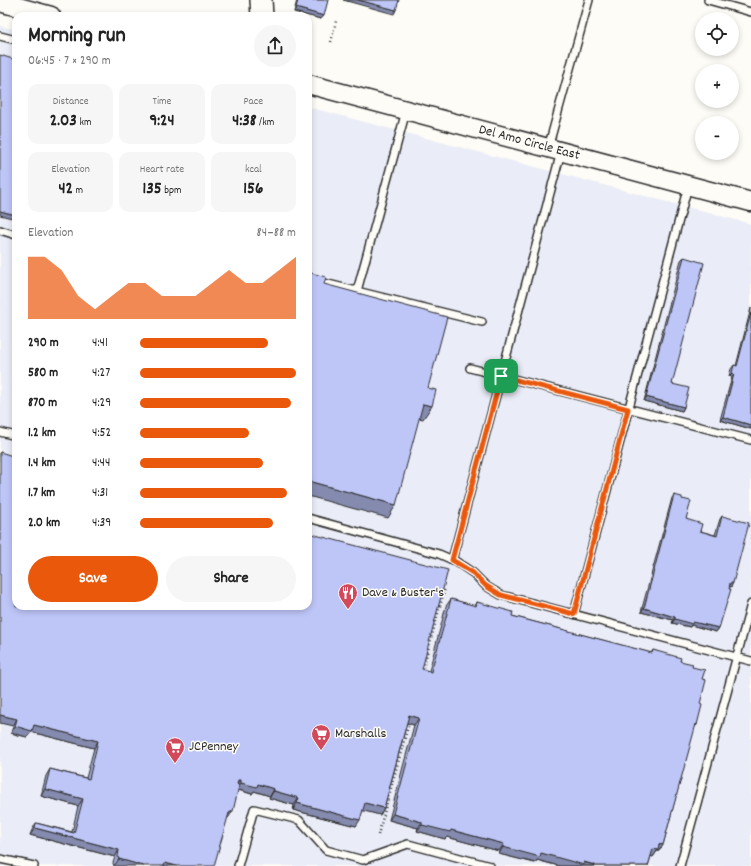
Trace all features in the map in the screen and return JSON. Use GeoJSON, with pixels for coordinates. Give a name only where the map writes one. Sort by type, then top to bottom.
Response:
{"type":"FeatureCollection","features":[{"type":"Feature","properties":{"kind":"main road"},"geometry":{"type":"LineString","coordinates":[[262,0],[262,12]]}},
{"type":"Feature","properties":{"kind":"street"},"geometry":{"type":"LineString","coordinates":[[0,2],[36,12]]}},
{"type":"Feature","properties":{"kind":"street","name":"Del Amo Circle East"},"geometry":{"type":"LineString","coordinates":[[312,85],[751,202]]}},
{"type":"Feature","properties":{"kind":"lane"},"geometry":{"type":"LineString","coordinates":[[452,560],[501,376],[589,0]]}},
{"type":"Feature","properties":{"kind":"lane"},"geometry":{"type":"LineString","coordinates":[[708,0],[751,12]]}},
{"type":"Feature","properties":{"kind":"lane"},"geometry":{"type":"LineString","coordinates":[[0,36],[12,39]]}},
{"type":"Feature","properties":{"kind":"lane"},"geometry":{"type":"LineString","coordinates":[[357,291],[406,110]]}},
{"type":"Feature","properties":{"kind":"lane"},"geometry":{"type":"LineString","coordinates":[[574,614],[688,186]]}},
{"type":"Feature","properties":{"kind":"lane"},"geometry":{"type":"LineString","coordinates":[[0,230],[12,234]]}},
{"type":"Feature","properties":{"kind":"lane"},"geometry":{"type":"LineString","coordinates":[[312,280],[482,322]]}},
{"type":"Feature","properties":{"kind":"lane"},"geometry":{"type":"LineString","coordinates":[[470,368],[751,440]]}},
{"type":"Feature","properties":{"kind":"lane"},"geometry":{"type":"LineString","coordinates":[[0,432],[12,435]]}},
{"type":"Feature","properties":{"kind":"lane"},"geometry":{"type":"LineString","coordinates":[[312,519],[434,553],[452,560],[473,573],[486,586],[501,595],[751,661]]}},
{"type":"Feature","properties":{"kind":"lane"},"geometry":{"type":"LineString","coordinates":[[680,866],[751,604]]}},
{"type":"Feature","properties":{"kind":"lane"},"geometry":{"type":"LineString","coordinates":[[238,866],[254,809],[299,820],[326,850],[363,860],[408,844],[490,866]]}},
{"type":"Feature","properties":{"kind":"lane"},"geometry":{"type":"LineString","coordinates":[[0,859],[34,866]]}},
{"type":"Feature","properties":{"kind":"path"},"geometry":{"type":"LineString","coordinates":[[331,42],[336,21]]}},
{"type":"Feature","properties":{"kind":"path"},"geometry":{"type":"LineString","coordinates":[[421,677],[445,588]]}},
{"type":"Feature","properties":{"kind":"path"},"geometry":{"type":"LineString","coordinates":[[378,835],[409,723]]}},
{"type":"Feature","properties":{"kind":"shaded area"},"geometry":{"type":"Polygon","coordinates":[[[0,26],[12,29],[12,610],[312,610],[312,108],[751,224],[751,866],[0,866],[0,26]]]}},
{"type":"Feature","properties":{"kind":"building"},"geometry":{"type":"Polygon","coordinates":[[[298,0],[328,0],[324,16],[296,8],[298,0]]]}},
{"type":"Feature","properties":{"kind":"building"},"geometry":{"type":"Polygon","coordinates":[[[358,0],[399,0],[396,10],[358,0]]]}},
{"type":"Feature","properties":{"kind":"building"},"geometry":{"type":"Polygon","coordinates":[[[0,55],[12,59],[12,214],[0,211],[0,55]]]}},
{"type":"Feature","properties":{"kind":"building"},"geometry":{"type":"Polygon","coordinates":[[[684,257],[704,263],[672,384],[689,388],[684,407],[646,397],[684,257]]]}},
{"type":"Feature","properties":{"kind":"building"},"geometry":{"type":"Polygon","coordinates":[[[312,273],[326,277],[324,284],[447,317],[428,388],[436,390],[432,406],[423,404],[396,505],[312,482],[312,273]]]}},
{"type":"Feature","properties":{"kind":"building"},"geometry":{"type":"Polygon","coordinates":[[[751,313],[751,425],[723,417],[734,374],[732,373],[734,365],[737,366],[751,313]]]}},
{"type":"Feature","properties":{"kind":"building"},"geometry":{"type":"Polygon","coordinates":[[[0,452],[12,456],[12,610],[312,610],[312,534],[448,570],[422,669],[431,672],[451,599],[476,606],[477,602],[513,612],[512,616],[652,653],[653,650],[681,658],[680,661],[693,664],[692,667],[705,670],[702,679],[706,680],[697,725],[696,724],[663,845],[659,844],[658,850],[653,849],[648,866],[595,866],[584,862],[584,865],[541,853],[540,857],[503,847],[504,844],[451,830],[450,832],[422,825],[422,822],[393,814],[419,718],[409,715],[384,808],[365,803],[360,820],[297,803],[299,798],[274,791],[274,789],[258,784],[257,787],[241,783],[241,780],[238,780],[237,784],[239,786],[233,811],[229,813],[214,866],[177,866],[165,863],[164,866],[144,866],[119,859],[119,850],[35,828],[36,823],[74,833],[83,799],[45,789],[50,769],[89,779],[98,741],[34,725],[32,731],[15,726],[17,719],[0,715],[0,452]]]}},
{"type":"Feature","properties":{"kind":"building"},"geometry":{"type":"Polygon","coordinates":[[[674,495],[691,501],[686,519],[702,524],[700,531],[717,536],[722,516],[749,523],[733,583],[730,583],[729,589],[731,589],[719,628],[693,622],[692,624],[675,619],[675,617],[644,608],[674,495]]]}},
{"type":"Feature","properties":{"kind":"place","name":"Dave & Buster's"},"geometry":{"type":"Point","coordinates":[348,610]}},
{"type":"Feature","properties":{"kind":"place","name":"Marshalls"},"geometry":{"type":"Point","coordinates":[321,751]}},
{"type":"Feature","properties":{"kind":"place","name":"JCPenney"},"geometry":{"type":"Point","coordinates":[175,764]}},
{"type":"Feature","properties":{"kind":"route"},"geometry":{"type":"LineString","coordinates":[[501,376],[628,409],[574,614],[501,595],[486,586],[473,573],[452,560],[501,376]]}}]}
